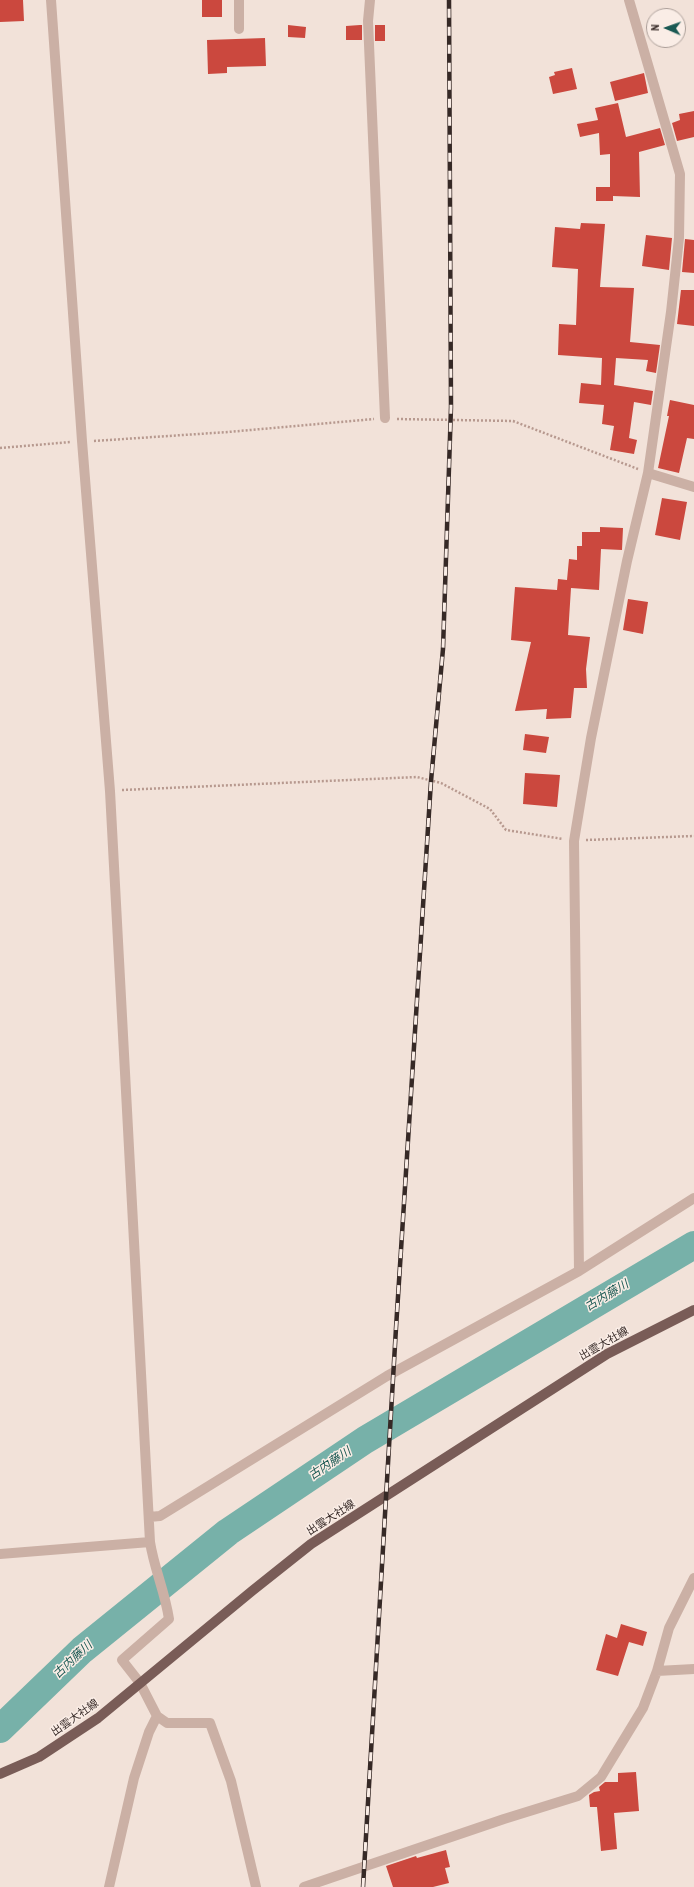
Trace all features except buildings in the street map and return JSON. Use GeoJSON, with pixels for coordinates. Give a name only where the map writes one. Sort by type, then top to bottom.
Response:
{"type":"FeatureCollection","features":[{"type":"Feature","properties":{"kind":"main road","name":"出雲大社線"},"geometry":{"type":"LineString","coordinates":[[0,1774],[46,1752],[98,1718],[311,1544],[607,1354],[694,1310]]}},
{"type":"Feature","properties":{"kind":"street"},"geometry":{"type":"LineString","coordinates":[[51,0],[82,441],[110,791],[150,1542],[153,1560],[167,1605],[168,1618],[122,1660],[140,1683],[157,1716],[167,1723],[210,1723],[231,1781],[256,1887]]}},
{"type":"Feature","properties":{"kind":"street"},"geometry":{"type":"LineString","coordinates":[[239,0],[239,29]]}},
{"type":"Feature","properties":{"kind":"street"},"geometry":{"type":"LineString","coordinates":[[370,0],[368,21],[385,418]]}},
{"type":"Feature","properties":{"kind":"street"},"geometry":{"type":"LineString","coordinates":[[579,1271],[574,841],[591,738],[626,561],[648,472],[671,312],[679,238],[680,174],[629,0]]}},
{"type":"Feature","properties":{"kind":"street"},"geometry":{"type":"LineString","coordinates":[[648,472],[694,487]]}},
{"type":"Feature","properties":{"kind":"street"},"geometry":{"type":"LineString","coordinates":[[149,1516],[160,1516],[387,1376],[579,1271],[694,1198]]}},
{"type":"Feature","properties":{"kind":"street"},"geometry":{"type":"LineString","coordinates":[[0,1554],[150,1542]]}},
{"type":"Feature","properties":{"kind":"street"},"geometry":{"type":"LineString","coordinates":[[304,1887],[504,1819],[578,1796],[602,1777],[643,1708],[657,1671],[669,1628],[694,1578]]}},
{"type":"Feature","properties":{"kind":"street"},"geometry":{"type":"LineString","coordinates":[[657,1671],[694,1668]]}},
{"type":"Feature","properties":{"kind":"street"},"geometry":{"type":"LineString","coordinates":[[109,1887],[134,1778],[149,1732],[157,1716]]}},
{"type":"Feature","properties":{"kind":"path"},"geometry":{"type":"LineString","coordinates":[[0,448],[82,441],[228,432],[385,418],[513,421],[648,472]]}},
{"type":"Feature","properties":{"kind":"path"},"geometry":{"type":"LineString","coordinates":[[110,791],[417,777],[441,783],[490,810],[506,830],[574,841],[694,836]]}},
{"type":"Feature","properties":{"kind":"waterway","name":"古内藤川"},"geometry":{"type":"LineString","coordinates":[[0,1729],[82,1650],[228,1532],[365,1440],[694,1245]]}},
{"type":"Feature","properties":{"kind":"railway"},"geometry":{"type":"LineString","coordinates":[[363,1887],[396,1328],[431,781],[443,649],[451,407],[449,0]]}}]}
